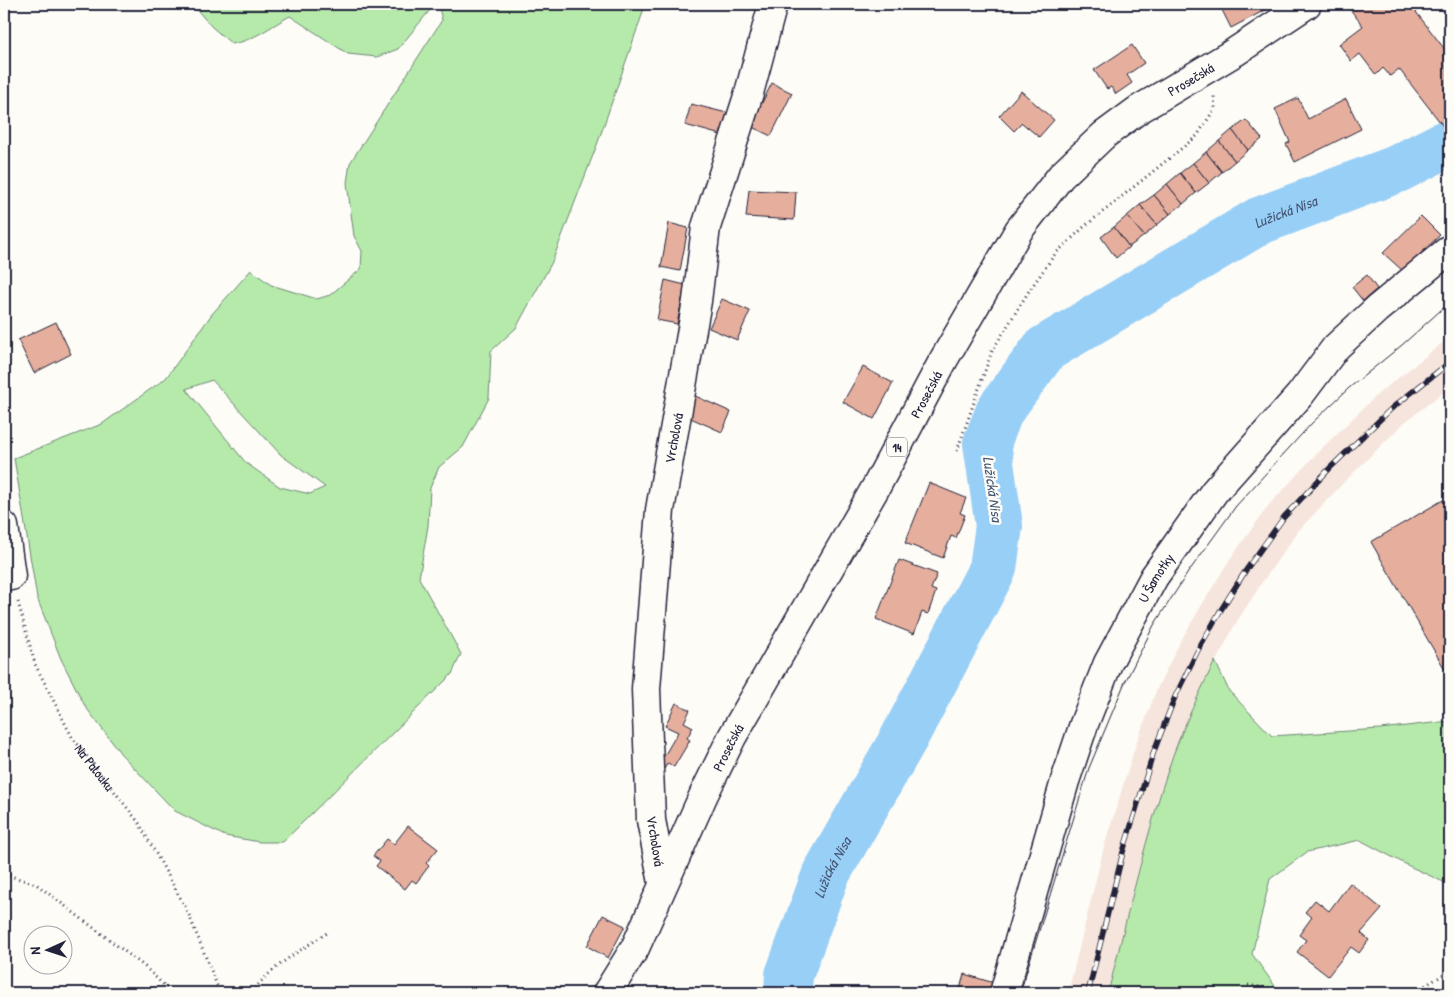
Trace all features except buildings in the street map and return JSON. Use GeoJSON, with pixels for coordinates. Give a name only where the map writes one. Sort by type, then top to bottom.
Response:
{"type":"FeatureCollection","features":[{"type":"Feature","properties":{"kind":"main road","name":"Vrcholová"},"geometry":{"type":"LineString","coordinates":[[663,883],[651,820],[646,689],[660,510],[697,301],[706,227],[749,93],[773,4]]}},
{"type":"Feature","properties":{"kind":"main road","name":"Prosečská"},"geometry":{"type":"LineString","coordinates":[[607,993],[635,948],[663,883],[732,737],[876,487],[944,359],[1019,230],[1060,176],[1104,135],[1138,110],[1235,52],[1307,4]]}},
{"type":"Feature","properties":{"kind":"main road","name":"U Šamotky"},"geometry":{"type":"LineString","coordinates":[[1004,993],[1065,781],[1084,724],[1108,663],[1154,577],[1214,492],[1300,395],[1336,348],[1377,309],[1450,249]]}},
{"type":"Feature","properties":{"kind":"main road"},"geometry":{"type":"LineString","coordinates":[[4,526],[11,576]]}},
{"type":"Feature","properties":{"kind":"path"},"geometry":{"type":"LineString","coordinates":[[957,451],[992,351],[1029,291],[1056,254],[1084,227],[1197,136],[1215,108],[1212,82],[1204,70]]}},
{"type":"Feature","properties":{"kind":"path","name":"Na Palouku"},"geometry":{"type":"LineString","coordinates":[[11,576],[35,664],[72,737],[139,823],[187,910],[220,993]]}},
{"type":"Feature","properties":{"kind":"path"},"geometry":{"type":"LineString","coordinates":[[4,874],[36,884],[144,966],[172,993]]}},
{"type":"Feature","properties":{"kind":"path"},"geometry":{"type":"LineString","coordinates":[[252,993],[257,986],[282,964],[327,933]]}},
{"type":"Feature","properties":{"kind":"path"},"geometry":{"type":"LineString","coordinates":[[1412,993],[1450,971]]}},
{"type":"Feature","properties":{"kind":"path"},"geometry":{"type":"LineString","coordinates":[[1248,984],[1293,993]]}},
{"type":"Feature","properties":{"kind":"shaded area"},"geometry":{"type":"Polygon","coordinates":[[[1450,337],[1450,387],[1405,422],[1299,530],[1236,623],[1193,705],[1173,757],[1142,857],[1108,993],[1068,993],[1104,847],[1136,744],[1157,689],[1180,642],[1230,559],[1269,505],[1317,453],[1379,393],[1450,337]]]}},
{"type":"Feature","properties":{"kind":"green space"},"geometry":{"type":"Polygon","coordinates":[[[188,4],[435,4],[398,49],[377,57],[348,54],[290,16],[255,36],[232,44],[212,27],[197,10],[188,4]]]}},
{"type":"Feature","properties":{"kind":"green space"},"geometry":{"type":"Polygon","coordinates":[[[438,4],[645,4],[598,142],[552,262],[516,328],[491,351],[489,398],[463,447],[439,467],[430,488],[428,526],[419,578],[461,654],[452,674],[283,842],[260,842],[225,836],[175,811],[121,754],[85,706],[61,659],[37,598],[14,458],[102,424],[166,378],[212,314],[251,270],[271,285],[317,299],[330,295],[361,269],[362,251],[354,236],[347,183],[350,163],[442,20],[438,4]],[[212,380],[186,389],[246,463],[280,487],[310,494],[325,487],[281,455],[212,380]]]}},
{"type":"Feature","properties":{"kind":"green space"},"geometry":{"type":"Polygon","coordinates":[[[1215,661],[1229,691],[1272,736],[1380,729],[1450,721],[1450,885],[1360,840],[1307,852],[1270,879],[1252,954],[1280,993],[1108,993],[1154,816],[1172,758],[1215,661]]]}},
{"type":"Feature","properties":{"kind":"waterway","name":"Lužická Nisa"},"geometry":{"type":"LineString","coordinates":[[788,993],[789,975],[826,874],[904,738],[993,568],[999,526],[987,443],[1000,410],[1045,349],[1259,221],[1397,169],[1450,142]]}},
{"type":"Feature","properties":{"kind":"tram line"},"geometry":{"type":"LineString","coordinates":[[1020,993],[1089,768],[1125,682],[1154,625],[1187,574],[1236,506],[1312,423],[1349,388],[1402,345],[1450,302]]}},
{"type":"Feature","properties":{"kind":"railway"},"geometry":{"type":"LineString","coordinates":[[1088,993],[1123,852],[1154,751],[1175,697],[1219,613],[1246,570],[1284,517],[1331,467],[1392,408],[1450,362]]}}]}
